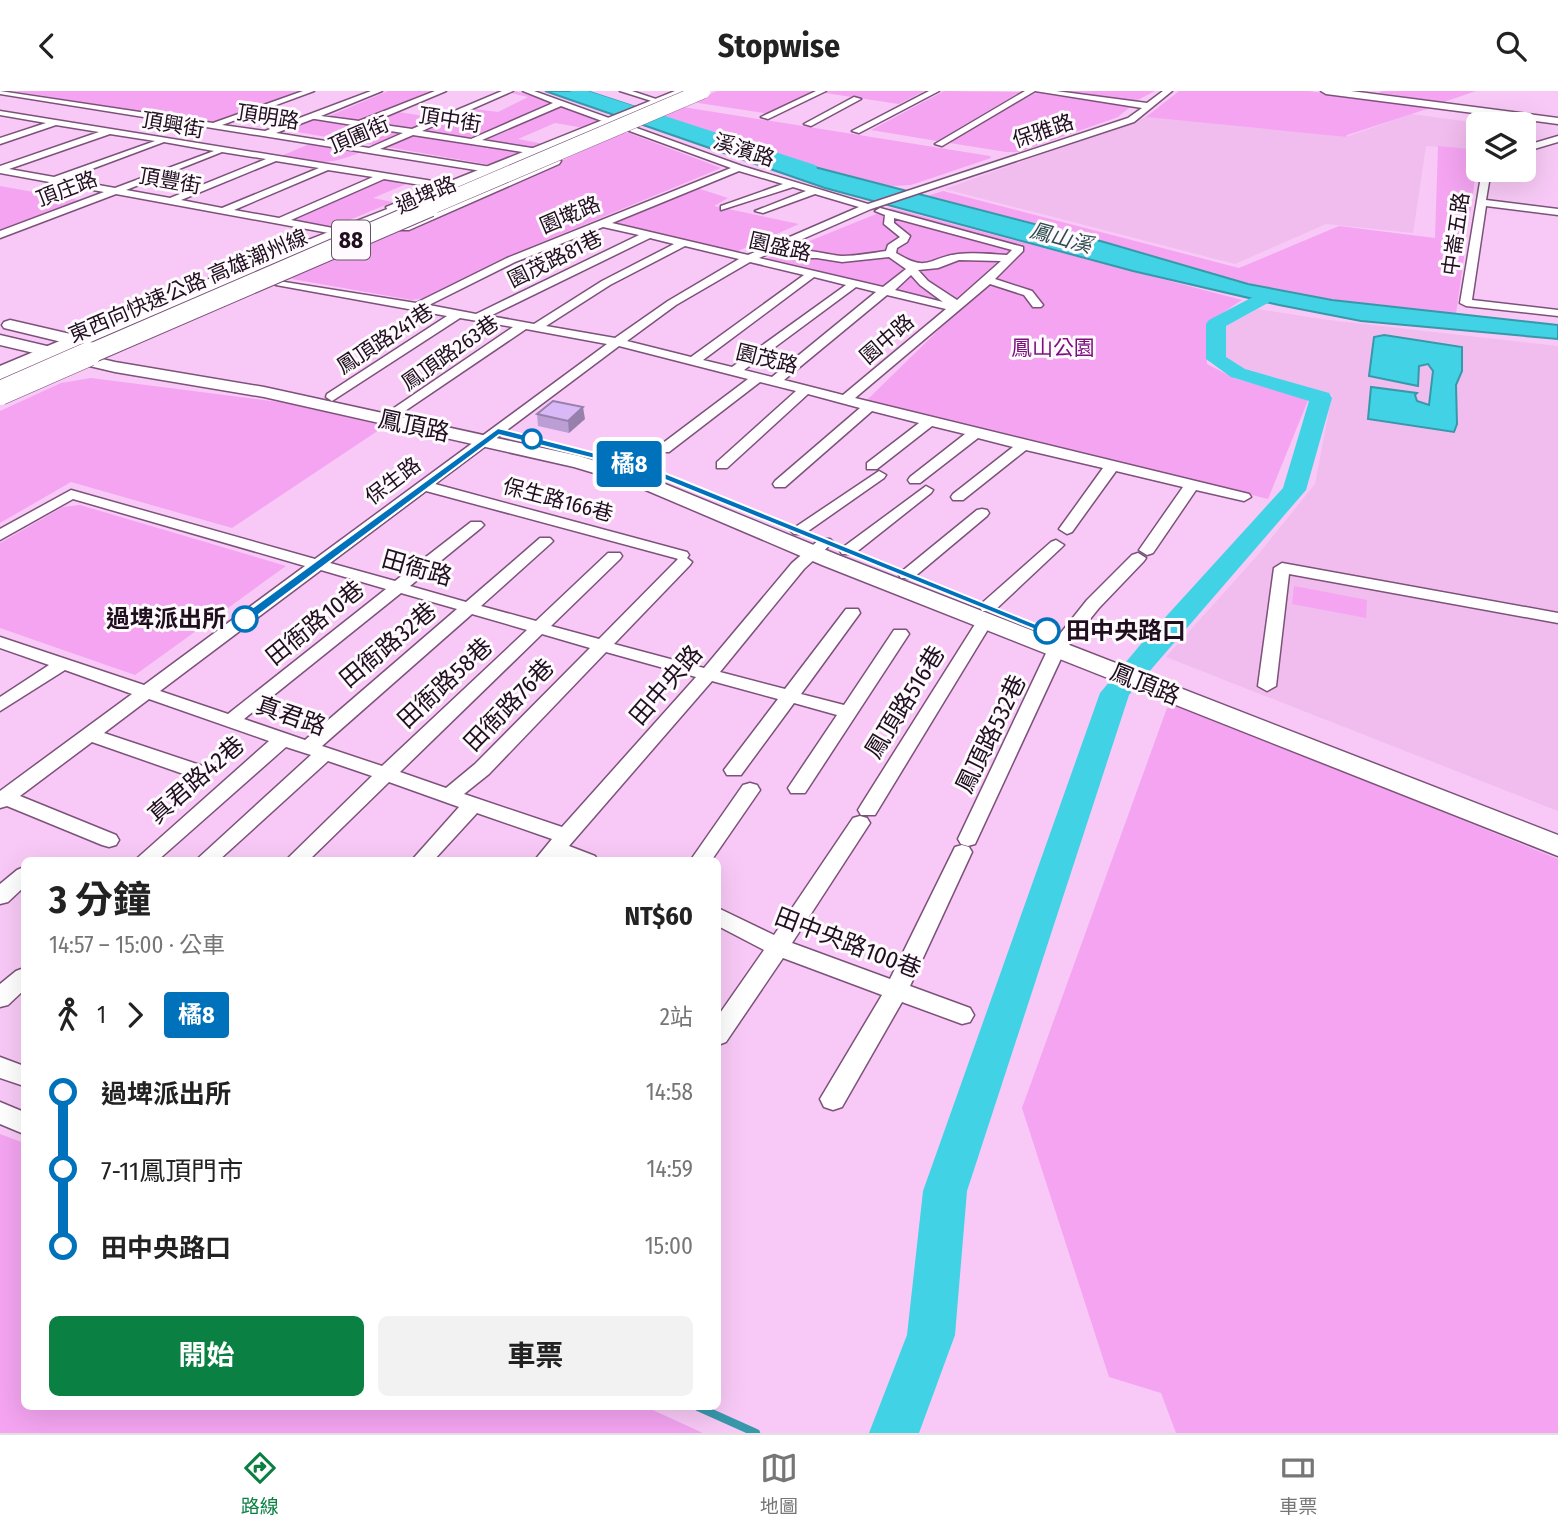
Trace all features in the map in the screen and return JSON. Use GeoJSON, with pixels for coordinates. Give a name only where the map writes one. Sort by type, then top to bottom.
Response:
{"type":"FeatureCollection","features":[{"type":"Feature","properties":{"kind":"highway","name":"東西向快速公路 高雄潮州線"},"geometry":{"type":"LineString","coordinates":[[619,125],[693,91]]}},
{"type":"Feature","properties":{"kind":"highway","name":"東西向快速公路 高雄潮州線"},"geometry":{"type":"LineString","coordinates":[[1,396],[267,276],[704,91]]}},
{"type":"Feature","properties":{"kind":"highway"},"geometry":{"type":"LineString","coordinates":[[1,396],[193,292],[494,170],[619,125]]}},
{"type":"Feature","properties":{"kind":"highway"},"geometry":{"type":"LineString","coordinates":[[0,372],[45,352],[116,349],[466,197],[619,125]]}},
{"type":"Feature","properties":{"kind":"main road"},"geometry":{"type":"LineString","coordinates":[[619,125],[655,103],[684,91]]}},
{"type":"Feature","properties":{"kind":"main road"},"geometry":{"type":"LineString","coordinates":[[619,125],[670,109],[713,91]]}},
{"type":"Feature","properties":{"kind":"main road"},"geometry":{"type":"LineString","coordinates":[[1326,91],[1558,121]]}},
{"type":"Feature","properties":{"kind":"main road","name":"過埤路"},"geometry":{"type":"LineString","coordinates":[[81,351],[334,231],[535,151],[619,125]]}},
{"type":"Feature","properties":{"kind":"main road","name":"過埤路"},"geometry":{"type":"LineString","coordinates":[[116,349],[276,282],[619,125]]}},
{"type":"Feature","properties":{"kind":"main road","name":"鳳頂路"},"geometry":{"type":"LineString","coordinates":[[0,323],[81,351],[264,392],[647,469],[799,531],[819,547],[848,551],[907,575],[986,614]]}},
{"type":"Feature","properties":{"kind":"main road"},"geometry":{"type":"LineString","coordinates":[[0,340],[45,352]]}},
{"type":"Feature","properties":{"kind":"main road","name":"鳳頂路"},"geometry":{"type":"LineString","coordinates":[[116,349],[399,411],[641,481],[819,547],[1157,681],[1558,846]]}},
{"type":"Feature","properties":{"kind":"main road","name":"鳳頂路"},"geometry":{"type":"LineString","coordinates":[[1157,681],[1233,700],[1558,829]]}},
{"type":"Feature","properties":{"kind":"street"},"geometry":{"type":"LineString","coordinates":[[211,125],[310,91]]}},
{"type":"Feature","properties":{"kind":"street","name":"頂庄路"},"geometry":{"type":"LineString","coordinates":[[0,235],[378,91]]}},
{"type":"Feature","properties":{"kind":"street"},"geometry":{"type":"LineString","coordinates":[[360,124],[442,91]]}},
{"type":"Feature","properties":{"kind":"street","name":"頂圃街"},"geometry":{"type":"LineString","coordinates":[[223,211],[370,151],[446,117],[475,100],[509,91]]}},
{"type":"Feature","properties":{"kind":"street"},"geometry":{"type":"LineString","coordinates":[[527,91],[619,125]]}},
{"type":"Feature","properties":{"kind":"street"},"geometry":{"type":"LineString","coordinates":[[624,91],[655,103]]}},
{"type":"Feature","properties":{"kind":"street"},"geometry":{"type":"LineString","coordinates":[[765,117],[822,91]]}},
{"type":"Feature","properties":{"kind":"street"},"geometry":{"type":"LineString","coordinates":[[856,131],[935,91]]}},
{"type":"Feature","properties":{"kind":"street"},"geometry":{"type":"LineString","coordinates":[[939,144],[1031,91]]}},
{"type":"Feature","properties":{"kind":"street"},"geometry":{"type":"LineString","coordinates":[[1039,91],[1148,106]]}},
{"type":"Feature","properties":{"kind":"street","name":"保雅路"},"geometry":{"type":"LineString","coordinates":[[874,209],[922,190],[1131,120],[1168,91]]}},
{"type":"Feature","properties":{"kind":"street","name":"頂明路"},"geometry":{"type":"LineString","coordinates":[[1,92],[488,169]]}},
{"type":"Feature","properties":{"kind":"street"},"geometry":{"type":"LineString","coordinates":[[345,92],[367,95]]}},
{"type":"Feature","properties":{"kind":"street"},"geometry":{"type":"LineString","coordinates":[[808,124],[857,99]]}},
{"type":"Feature","properties":{"kind":"street"},"geometry":{"type":"LineString","coordinates":[[472,142],[561,103]]}},
{"type":"Feature","properties":{"kind":"street"},"geometry":{"type":"LineString","coordinates":[[0,141],[104,108]]}},
{"type":"Feature","properties":{"kind":"street"},"geometry":{"type":"LineString","coordinates":[[396,110],[421,113]]}},
{"type":"Feature","properties":{"kind":"street","name":"頂興街"},"geometry":{"type":"LineString","coordinates":[[2,114],[326,169],[445,186]]}},
{"type":"Feature","properties":{"kind":"street"},"geometry":{"type":"LineString","coordinates":[[433,115],[446,117]]}},
{"type":"Feature","properties":{"kind":"street","name":"頂中街"},"geometry":{"type":"LineString","coordinates":[[311,117],[535,151]]}},
{"type":"Feature","properties":{"kind":"street","name":"溪濱路"},"geometry":{"type":"LineString","coordinates":[[619,125],[740,168],[874,209]]}},
{"type":"Feature","properties":{"kind":"street"},"geometry":{"type":"LineString","coordinates":[[0,169],[108,132]]}},
{"type":"Feature","properties":{"kind":"street"},"geometry":{"type":"LineString","coordinates":[[53,138],[103,146]]}},
{"type":"Feature","properties":{"kind":"street"},"geometry":{"type":"LineString","coordinates":[[1536,145],[1558,141]]}},
{"type":"Feature","properties":{"kind":"street"},"geometry":{"type":"LineString","coordinates":[[55,180],[161,142]]}},
{"type":"Feature","properties":{"kind":"street"},"geometry":{"type":"LineString","coordinates":[[69,157],[21,146],[86,152]]}},
{"type":"Feature","properties":{"kind":"street"},"geometry":{"type":"LineString","coordinates":[[0,155],[51,164]]}},
{"type":"Feature","properties":{"kind":"street"},"geometry":{"type":"LineString","coordinates":[[171,201],[272,160]]}},
{"type":"Feature","properties":{"kind":"street","name":"園墘路"},"geometry":{"type":"LineString","coordinates":[[419,306],[511,260],[740,168]]}},
{"type":"Feature","properties":{"kind":"street","name":"頂豐街"},"geometry":{"type":"LineString","coordinates":[[0,169],[334,231]]}},
{"type":"Feature","properties":{"kind":"street"},"geometry":{"type":"LineString","coordinates":[[345,179],[357,174]]}},
{"type":"Feature","properties":{"kind":"street"},"geometry":{"type":"LineString","coordinates":[[280,221],[381,177]]}},
{"type":"Feature","properties":{"kind":"street","name":"中崙五路"},"geometry":{"type":"LineString","coordinates":[[1484,182],[1466,303],[1558,313]]}},
{"type":"Feature","properties":{"kind":"street"},"geometry":{"type":"LineString","coordinates":[[724,208],[793,184]]}},
{"type":"Feature","properties":{"kind":"street"},"geometry":{"type":"LineString","coordinates":[[760,212],[815,191]]}},
{"type":"Feature","properties":{"kind":"street"},"geometry":{"type":"LineString","coordinates":[[1480,202],[1558,212]]}},
{"type":"Feature","properties":{"kind":"street"},"geometry":{"type":"LineString","coordinates":[[258,217],[282,206]]}},
{"type":"Feature","properties":{"kind":"street"},"geometry":{"type":"LineString","coordinates":[[775,381],[885,291],[899,283],[900,277],[912,269],[938,265],[958,257],[1009,258],[1019,249],[874,209]]}},
{"type":"Feature","properties":{"kind":"street","name":"保生路"},"geometry":{"type":"LineString","coordinates":[[3,799],[681,297],[745,260],[874,209]]}},
{"type":"Feature","properties":{"kind":"street"},"geometry":{"type":"LineString","coordinates":[[891,254],[891,247],[905,236],[889,224],[889,217],[893,214]]}},
{"type":"Feature","properties":{"kind":"street","name":"園盛路"},"geometry":{"type":"LineString","coordinates":[[600,223],[745,260],[954,306]]}},
{"type":"Feature","properties":{"kind":"street","name":"園茂路81巷"},"geometry":{"type":"LineString","coordinates":[[479,317],[648,235]]}},
{"type":"Feature","properties":{"kind":"street","name":"鳳頂路263巷"},"geometry":{"type":"LineString","coordinates":[[399,411],[529,327],[683,243]]}},
{"type":"Feature","properties":{"kind":"street"},"geometry":{"type":"LineString","coordinates":[[788,255],[817,255],[842,259],[891,254],[954,306]]}},
{"type":"Feature","properties":{"kind":"street","name":"園中路"},"geometry":{"type":"LineString","coordinates":[[846,399],[988,279],[1009,258]]}},
{"type":"Feature","properties":{"kind":"street"},"geometry":{"type":"LineString","coordinates":[[694,361],[812,274]]}},
{"type":"Feature","properties":{"kind":"street"},"geometry":{"type":"LineString","coordinates":[[988,279],[1028,293],[1037,305]]}},
{"type":"Feature","properties":{"kind":"street","name":"園茂路"},"geometry":{"type":"LineString","coordinates":[[276,282],[617,342],[1023,445],[1244,497]]}},
{"type":"Feature","properties":{"kind":"street"},"geometry":{"type":"LineString","coordinates":[[735,371],[854,284]]}},
{"type":"Feature","properties":{"kind":"street","name":"鳳頂路241巷"},"geometry":{"type":"LineString","coordinates":[[332,397],[459,313]]}},
{"type":"Feature","properties":{"kind":"street"},"geometry":{"type":"LineString","coordinates":[[664,449],[759,377]]}},
{"type":"Feature","properties":{"kind":"street"},"geometry":{"type":"LineString","coordinates":[[722,465],[806,389]]}},
{"type":"Feature","properties":{"kind":"street"},"geometry":{"type":"LineString","coordinates":[[780,484],[871,405]]}},
{"type":"Feature","properties":{"kind":"street"},"geometry":{"type":"LineString","coordinates":[[799,531],[875,470],[931,420]]}},
{"type":"Feature","properties":{"kind":"street"},"geometry":{"type":"LineString","coordinates":[[848,551],[977,432]]}},
{"type":"Feature","properties":{"kind":"street"},"geometry":{"type":"LineString","coordinates":[[958,497],[1023,445]]}},
{"type":"Feature","properties":{"kind":"street"},"geometry":{"type":"LineString","coordinates":[[1067,529],[1112,466]]}},
{"type":"Feature","properties":{"kind":"street","name":"鳳頂路532巷"},"geometry":{"type":"LineString","coordinates":[[833,1099],[897,991],[1062,644],[1093,604],[1143,554],[1192,485]]}},
{"type":"Feature","properties":{"kind":"street","name":"保生路166巷"},"geometry":{"type":"LineString","coordinates":[[424,486],[682,559]]}},
{"type":"Feature","properties":{"kind":"street","name":"田衙路"},"geometry":{"type":"LineString","coordinates":[[0,534],[71,494],[603,646],[848,712]]}},
{"type":"Feature","properties":{"kind":"street"},"geometry":{"type":"LineString","coordinates":[[907,575],[982,513]]}},
{"type":"Feature","properties":{"kind":"street","name":"田衙路10巷"},"geometry":{"type":"LineString","coordinates":[[230,722],[476,524]]}},
{"type":"Feature","properties":{"kind":"street","name":"田衙路32巷"},"geometry":{"type":"LineString","coordinates":[[209,857],[316,751],[545,541]]}},
{"type":"Feature","properties":{"kind":"street","name":"鳳頂路516巷"},"geometry":{"type":"LineString","coordinates":[[721,1030],[776,946],[814,897],[986,614],[1056,545]]}},
{"type":"Feature","properties":{"kind":"street","name":"田中央路"},"geometry":{"type":"LineString","coordinates":[[555,849],[819,547]]}},
{"type":"Feature","properties":{"kind":"street"},"geometry":{"type":"LineString","coordinates":[[539,627],[614,557]]}},
{"type":"Feature","properties":{"kind":"street","name":"田衙路76巷"},"geometry":{"type":"LineString","coordinates":[[449,796],[482,769],[603,646],[682,559]]}},
{"type":"Feature","properties":{"kind":"street"},"geometry":{"type":"LineString","coordinates":[[1267,686],[1282,568],[1558,618]]}},
{"type":"Feature","properties":{"kind":"street"},"geometry":{"type":"LineString","coordinates":[[733,770],[852,613]]}},
{"type":"Feature","properties":{"kind":"street","name":"田衙路58巷"},"geometry":{"type":"LineString","coordinates":[[299,857],[539,627]]}},
{"type":"Feature","properties":{"kind":"street"},"geometry":{"type":"LineString","coordinates":[[798,788],[900,634]]}},
{"type":"Feature","properties":{"kind":"street","name":"真君路"},"geometry":{"type":"LineString","coordinates":[[5,649],[62,664],[473,804],[555,849]]}},
{"type":"Feature","properties":{"kind":"street"},"geometry":{"type":"LineString","coordinates":[[0,705],[62,664]]}},
{"type":"Feature","properties":{"kind":"street"},"geometry":{"type":"LineString","coordinates":[[89,734],[199,772]]}},
{"type":"Feature","properties":{"kind":"street","name":"真君路42巷"},"geometry":{"type":"LineString","coordinates":[[149,857],[283,739]]}},
{"type":"Feature","properties":{"kind":"street"},"geometry":{"type":"LineString","coordinates":[[702,857],[750,790]]}},
{"type":"Feature","properties":{"kind":"street"},"geometry":{"type":"LineString","coordinates":[[3,799],[109,839]]}},
{"type":"Feature","properties":{"kind":"street"},"geometry":{"type":"LineString","coordinates":[[425,857],[473,804]]}},
{"type":"Feature","properties":{"kind":"street"},"geometry":{"type":"LineString","coordinates":[[555,849],[576,857]]}},
{"type":"Feature","properties":{"kind":"street"},"geometry":{"type":"LineString","coordinates":[[0,896],[21,878]]}},
{"type":"Feature","properties":{"kind":"street","name":"田中央路100巷"},"geometry":{"type":"LineString","coordinates":[[721,918],[776,946],[962,1015]]}},
{"type":"Feature","properties":{"kind":"street"},"geometry":{"type":"LineString","coordinates":[[0,998],[21,980]]}},
{"type":"Feature","properties":{"kind":"street"},"geometry":{"type":"LineString","coordinates":[[0,1067],[21,1075]]}},
{"type":"Feature","properties":{"kind":"street"},"geometry":{"type":"LineString","coordinates":[[0,1113],[21,1122]]}},
{"type":"Feature","properties":{"kind":"shaded area"},"geometry":{"type":"Polygon","coordinates":[[[1411,114],[1466,121],[1466,149],[1426,146],[1413,233],[1326,224],[1235,264],[945,189],[1146,117],[1346,137],[1411,114]]]}},
{"type":"Feature","properties":{"kind":"shaded area"},"geometry":{"type":"Polygon","coordinates":[[[1258,309],[1328,320],[1558,346],[1558,811],[1166,657],[1256,557],[1315,484],[1332,395],[1237,368],[1226,359],[1222,328],[1258,309]]]}},
{"type":"Feature","properties":{"kind":"green space"},"geometry":{"type":"Polygon","coordinates":[[[13,91],[302,91],[214,123],[13,91]]]}},
{"type":"Feature","properties":{"kind":"green space"},"geometry":{"type":"Polygon","coordinates":[[[388,91],[439,91],[360,121],[327,117],[388,91]]]}},
{"type":"Feature","properties":{"kind":"green space"},"geometry":{"type":"Polygon","coordinates":[[[515,91],[555,103],[477,138],[425,130],[475,109],[498,112],[528,97],[511,93],[515,91]]]}},
{"type":"Feature","properties":{"kind":"green space"},"geometry":{"type":"Polygon","coordinates":[[[717,91],[818,91],[770,114],[692,102],[717,91]]]}},
{"type":"Feature","properties":{"kind":"green space"},"geometry":{"type":"Polygon","coordinates":[[[924,91],[899,104],[825,93],[924,91]]]}},
{"type":"Feature","properties":{"kind":"green space"},"geometry":{"type":"Polygon","coordinates":[[[944,91],[1020,92],[937,141],[871,130],[944,91]]]}},
{"type":"Feature","properties":{"kind":"green space"},"geometry":{"type":"Polygon","coordinates":[[[1054,91],[1155,91],[1134,102],[1054,91]]]}},
{"type":"Feature","properties":{"kind":"green space"},"geometry":{"type":"Polygon","coordinates":[[[1179,91],[1308,91],[1433,107],[1346,137],[1146,117],[1179,91]]]}},
{"type":"Feature","properties":{"kind":"green space"},"geometry":{"type":"Polygon","coordinates":[[[1476,91],[1444,102],[1378,93],[1476,91]]]}},
{"type":"Feature","properties":{"kind":"green space"},"geometry":{"type":"Polygon","coordinates":[[[1033,94],[1130,107],[1118,117],[1019,152],[950,143],[1033,94]]]}},
{"type":"Feature","properties":{"kind":"green space"},"geometry":{"type":"Polygon","coordinates":[[[564,106],[600,122],[584,128],[555,123],[518,139],[544,144],[533,149],[482,142],[564,106]]]}},
{"type":"Feature","properties":{"kind":"green space"},"geometry":{"type":"Polygon","coordinates":[[[683,107],[991,158],[911,185],[892,186],[830,175],[659,117],[683,107]]]}},
{"type":"Feature","properties":{"kind":"green space"},"geometry":{"type":"Polygon","coordinates":[[[398,112],[437,119],[411,130],[368,123],[398,112]]]}},
{"type":"Feature","properties":{"kind":"green space"},"geometry":{"type":"Polygon","coordinates":[[[313,119],[405,134],[373,145],[286,130],[313,119]]]}},
{"type":"Feature","properties":{"kind":"green space"},"geometry":{"type":"Polygon","coordinates":[[[621,133],[629,133],[721,168],[511,255],[424,298],[412,300],[292,279],[295,275],[488,195],[621,133]]]}},
{"type":"Feature","properties":{"kind":"green space"},"geometry":{"type":"Polygon","coordinates":[[[419,134],[525,151],[493,164],[485,164],[387,147],[419,134]]]}},
{"type":"Feature","properties":{"kind":"green space"},"geometry":{"type":"Polygon","coordinates":[[[312,143],[361,152],[339,160],[321,162],[281,156],[312,143]]]}},
{"type":"Feature","properties":{"kind":"green space"},"geometry":{"type":"Polygon","coordinates":[[[1438,146],[1466,149],[1466,182],[1475,182],[1456,314],[1295,295],[1121,252],[924,197],[943,191],[1239,268],[1339,226],[1435,238],[1438,146]]]}},
{"type":"Feature","properties":{"kind":"green space"},"geometry":{"type":"Polygon","coordinates":[[[383,179],[409,183],[373,198],[393,202],[337,225],[327,227],[293,221],[294,218],[383,179]]]}},
{"type":"Feature","properties":{"kind":"green space"},"geometry":{"type":"Polygon","coordinates":[[[0,186],[84,201],[0,232],[0,186]]]}},
{"type":"Feature","properties":{"kind":"green space"},"geometry":{"type":"Polygon","coordinates":[[[697,188],[728,198],[714,206],[799,224],[738,251],[732,251],[616,224],[617,221],[697,188]]]}},
{"type":"Feature","properties":{"kind":"green space","name":"鳳山公園"},"geometry":{"type":"Polygon","coordinates":[[[891,208],[1242,300],[1223,313],[1212,325],[1207,340],[1207,364],[1236,379],[1309,398],[1268,499],[867,400],[961,308],[765,259],[891,208]]]}},
{"type":"Feature","properties":{"kind":"green space"},"geometry":{"type":"Polygon","coordinates":[[[91,378],[287,403],[385,426],[232,528],[71,482],[0,523],[0,411],[61,383],[91,378]]]}},
{"type":"Feature","properties":{"kind":"green space"},"geometry":{"type":"Polygon","coordinates":[[[80,505],[286,566],[135,675],[0,628],[0,543],[63,507],[80,505]]]}},
{"type":"Feature","properties":{"kind":"green space"},"geometry":{"type":"Polygon","coordinates":[[[1294,586],[1367,600],[1366,618],[1292,604],[1294,586]]]}},
{"type":"Feature","properties":{"kind":"green space"},"geometry":{"type":"Polygon","coordinates":[[[1181,706],[1558,859],[1558,1433],[1176,1433],[1161,1393],[1109,1377],[1022,1108],[1167,708],[1181,706]]]}},
{"type":"Feature","properties":{"kind":"green space"},"geometry":{"type":"Polygon","coordinates":[[[0,1134],[21,1142],[21,1410],[653,1410],[703,1433],[0,1433],[0,1134]]]}},
{"type":"Feature","properties":{"kind":"water"},"geometry":{"type":"Polygon","coordinates":[[[545,91],[587,91],[660,115],[682,127],[719,136],[745,149],[1104,242],[1248,284],[1332,300],[1558,325],[1558,339],[1361,321],[1133,271],[825,188],[545,91]]]}},
{"type":"Feature","properties":{"kind":"water"},"geometry":{"type":"Polygon","coordinates":[[[1384,335],[1462,347],[1462,371],[1456,385],[1457,424],[1454,432],[1368,419],[1371,387],[1417,393],[1417,401],[1429,405],[1433,371],[1428,364],[1419,366],[1418,386],[1369,376],[1374,337],[1384,335]]]}},
{"type":"Feature","properties":{"kind":"building"},"geometry":{"type":"Polygon","coordinates":[[[553,401],[583,407],[568,421],[537,414],[553,401]]]}},
{"type":"Feature","properties":{"kind":"waterway","name":"鳳山溪"},"geometry":{"type":"LineString","coordinates":[[575,91],[810,168]]}},
{"type":"Feature","properties":{"kind":"waterway"},"geometry":{"type":"LineString","coordinates":[[894,1433],[931,1335],[945,1191],[1115,693],[1294,490],[1321,398],[1238,373],[1216,359],[1216,324],[1268,295]]}},
{"type":"Feature","properties":{"kind":"waterway"},"geometry":{"type":"LineString","coordinates":[[705,1410],[756,1433]]}},
{"type":"Feature","properties":{"kind":"bus line","name":"橘8"},"geometry":{"type":"LineString","coordinates":[[245,619],[498,431],[647,469],[1047,631]]}},
{"type":"Feature","properties":{"kind":"place","name":"過埤派出所"},"geometry":{"type":"Point","coordinates":[245,619]}},
{"type":"Feature","properties":{"kind":"place","name":"田中央路口"},"geometry":{"type":"Point","coordinates":[1047,631]}}]}
